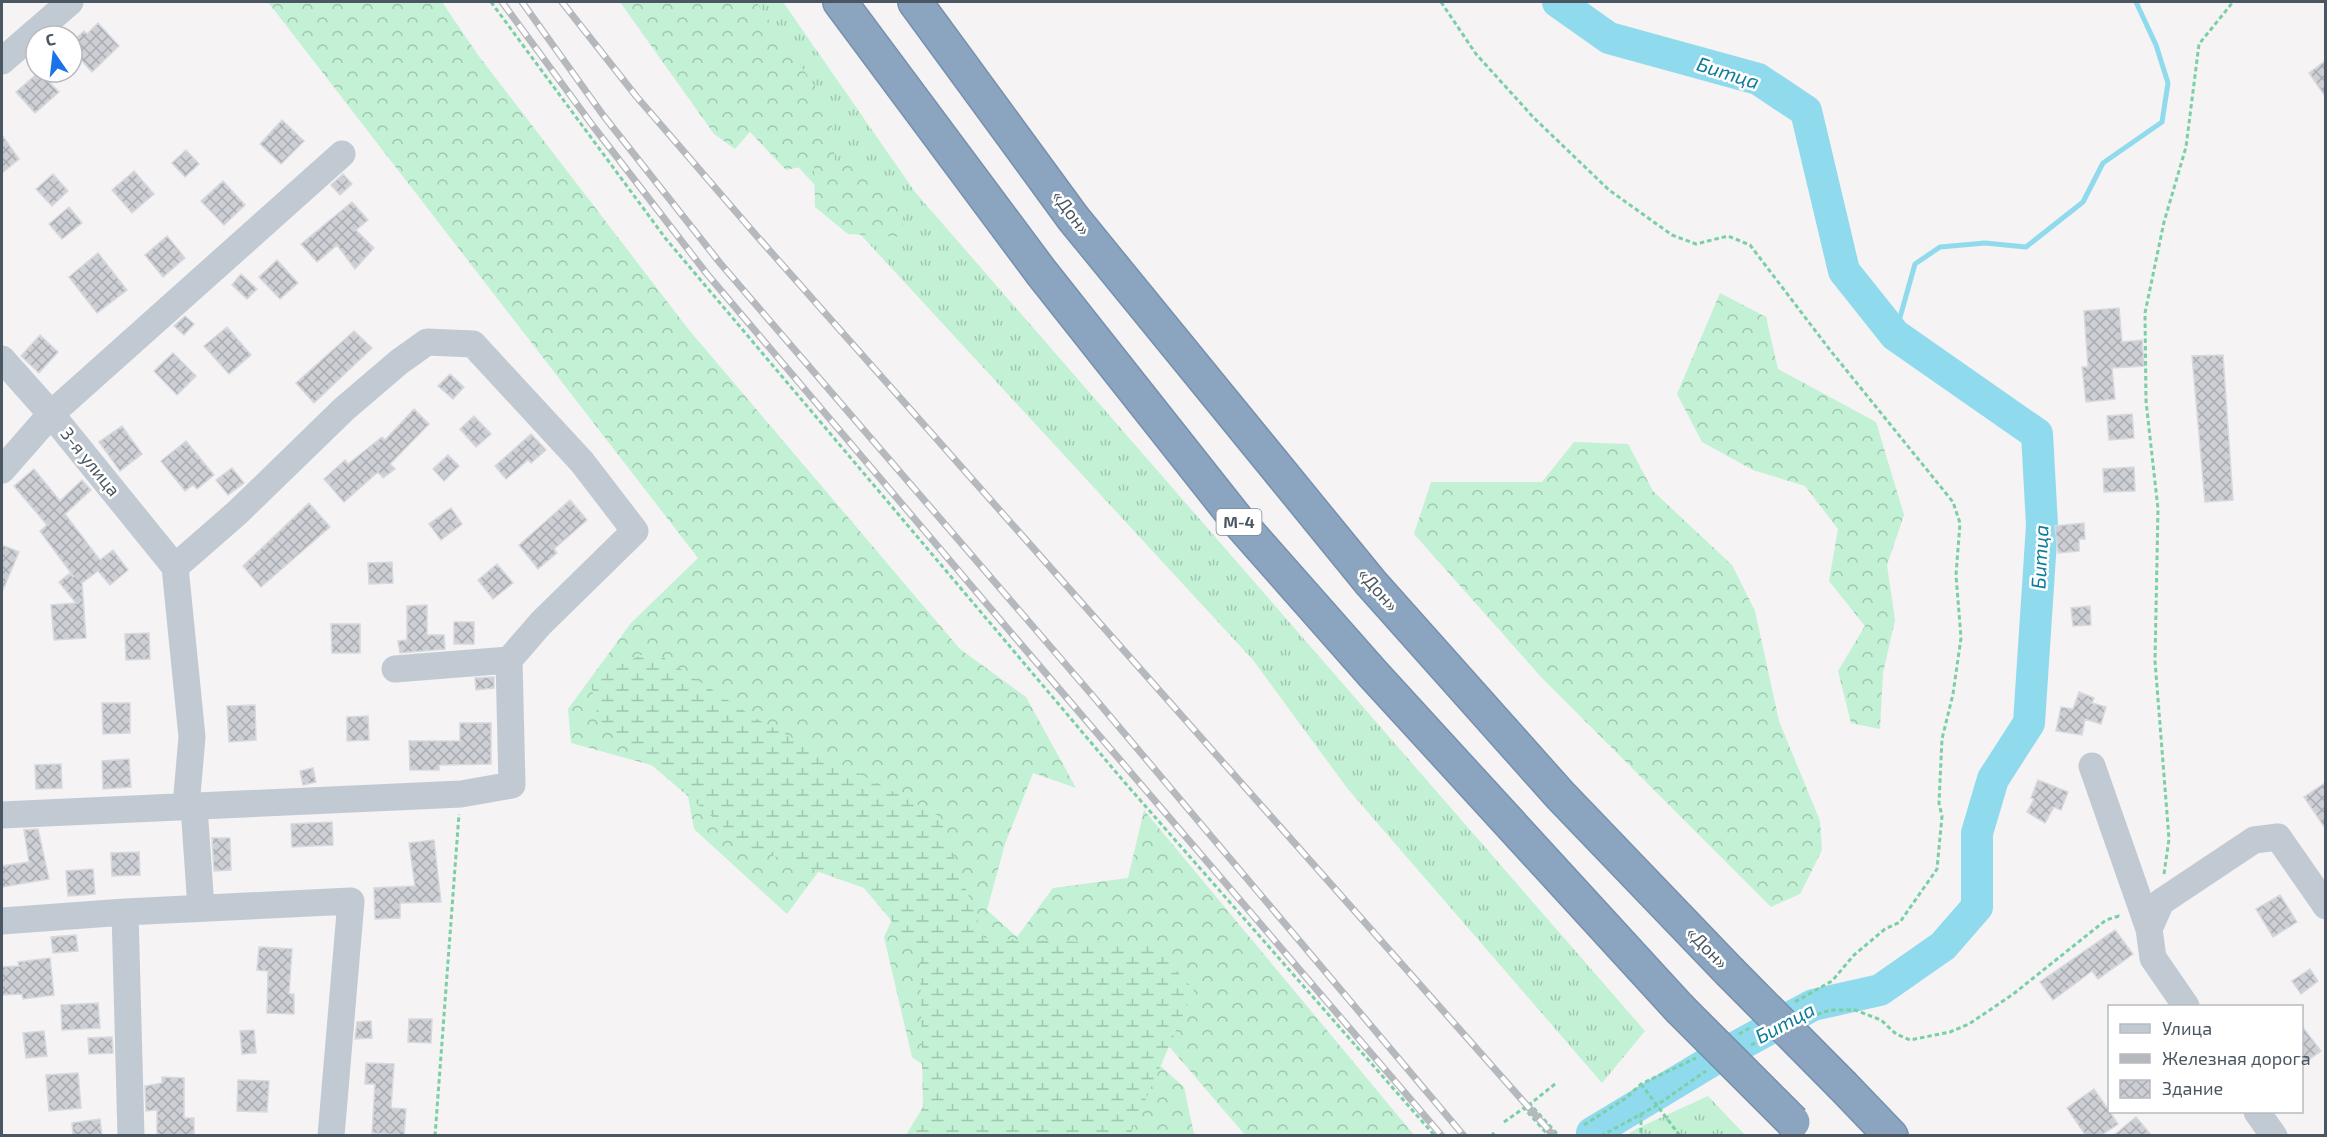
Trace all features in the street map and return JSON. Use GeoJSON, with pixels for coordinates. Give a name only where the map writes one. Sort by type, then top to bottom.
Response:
{"type":"FeatureCollection","features":[{"type":"Feature","properties":{"kind":"highway","name":"М-4"},"geometry":{"type":"LineString","coordinates":[[840,2],[1041,272],[1238,521],[1412,717],[1678,1008],[1799,1129]]}},
{"type":"Feature","properties":{"kind":"highway","name":"«Дон»"},"geometry":{"type":"LineString","coordinates":[[915,2],[1073,218],[1371,583],[1560,795],[1891,1136]]}},
{"type":"Feature","properties":{"kind":"street"},"geometry":{"type":"LineString","coordinates":[[2,61],[70,2]]}},
{"type":"Feature","properties":{"kind":"street"},"geometry":{"type":"LineString","coordinates":[[2,470],[51,414],[342,154]]}},
{"type":"Feature","properties":{"kind":"street"},"geometry":{"type":"LineString","coordinates":[[2,816],[190,814],[460,794],[513,785],[509,660],[541,623],[635,531],[582,462],[473,344],[427,342],[399,362],[344,409],[238,512],[175,567],[192,737],[190,814],[201,908]]}},
{"type":"Feature","properties":{"kind":"street","name":"3-я улица"},"geometry":{"type":"LineString","coordinates":[[2,359],[51,414],[175,567]]}},
{"type":"Feature","properties":{"kind":"street"},"geometry":{"type":"LineString","coordinates":[[395,669],[509,660]]}},
{"type":"Feature","properties":{"kind":"street"},"geometry":{"type":"LineString","coordinates":[[2092,766],[2149,929],[2153,958],[2185,1005]]}},
{"type":"Feature","properties":{"kind":"street"},"geometry":{"type":"LineString","coordinates":[[2149,929],[2160,903],[2254,840],[2278,837],[2325,906]]}},
{"type":"Feature","properties":{"kind":"street"},"geometry":{"type":"LineString","coordinates":[[2,921],[125,912],[351,901],[331,1136]]}},
{"type":"Feature","properties":{"kind":"street"},"geometry":{"type":"LineString","coordinates":[[125,912],[131,1136]]}},
{"type":"Feature","properties":{"kind":"street"},"geometry":{"type":"LineString","coordinates":[[2259,1113],[2274,1136]]}},
{"type":"Feature","properties":{"kind":"path"},"geometry":{"type":"LineString","coordinates":[[491,2],[666,239],[1126,784],[1436,1136]]}},
{"type":"Feature","properties":{"kind":"path"},"geometry":{"type":"LineString","coordinates":[[1441,2],[1483,62],[1534,118],[1609,190],[1672,235],[1696,244],[1728,236],[1750,245],[1830,350],[1953,502],[1960,523],[1956,575],[1961,638],[1953,694],[1942,739],[1939,803],[1942,816],[1937,869],[1899,922],[1885,929],[1854,955],[1832,981]]}},
{"type":"Feature","properties":{"kind":"path"},"geometry":{"type":"LineString","coordinates":[[2160,903],[2169,840],[2156,661],[2158,509],[2146,401],[2145,313],[2164,222],[2186,147],[2199,44],[2233,2]]}},
{"type":"Feature","properties":{"kind":"path"},"geometry":{"type":"LineString","coordinates":[[435,1136],[460,794]]}},
{"type":"Feature","properties":{"kind":"path"},"geometry":{"type":"LineString","coordinates":[[1800,1022],[1830,1010],[1855,1011],[1881,1020],[1896,1034],[1910,1040],[1950,1032],[1969,1024],[2012,995],[2106,920],[2119,916],[2128,925],[2149,929]]}},
{"type":"Feature","properties":{"kind":"path"},"geometry":{"type":"LineString","coordinates":[[1742,1049],[1770,1036]]}},
{"type":"Feature","properties":{"kind":"path"},"geometry":{"type":"LineString","coordinates":[[1601,1136],[1658,1104],[1713,1067]]}},
{"type":"Feature","properties":{"kind":"path"},"geometry":{"type":"LineString","coordinates":[[1555,1084],[1530,1104],[1559,1136]]}},
{"type":"Feature","properties":{"kind":"path"},"geometry":{"type":"LineString","coordinates":[[1641,1084],[1680,1136]]}},
{"type":"Feature","properties":{"kind":"path"},"geometry":{"type":"LineString","coordinates":[[1504,1122],[1524,1108],[1549,1136]]}},
{"type":"Feature","properties":{"kind":"path"},"geometry":{"type":"LineString","coordinates":[[1641,1113],[1641,1136]]}},
{"type":"Feature","properties":{"kind":"path"},"geometry":{"type":"LineString","coordinates":[[1491,1136],[1495,1132]]}},
{"type":"Feature","properties":{"kind":"green space"},"geometry":{"type":"Polygon","coordinates":[[[268,2],[442,2],[478,55],[689,330],[960,649],[1026,697],[1076,788],[1033,773],[1005,844],[987,910],[1017,937],[1053,888],[1128,878],[1144,810],[1414,1135],[1245,1135],[1113,981],[1137,1045],[1184,1087],[1194,1134],[1022,1135],[912,1057],[884,937],[904,894],[824,864],[787,914],[694,829],[684,774],[571,743],[568,709],[631,623],[698,558],[268,2]]]}},
{"type":"Feature","properties":{"kind":"green space"},"geometry":{"type":"Polygon","coordinates":[[[620,2],[756,2],[819,92],[833,131],[835,163],[867,167],[904,204],[902,237],[848,234],[815,207],[814,164],[786,170],[750,132],[735,149],[714,134],[620,2]]]}},
{"type":"Feature","properties":{"kind":"green space"},"geometry":{"type":"Polygon","coordinates":[[[661,2],[783,2],[915,192],[1645,1031],[1602,1083],[1347,788],[1253,660],[706,67],[661,2]]]}},
{"type":"Feature","properties":{"kind":"green space"},"geometry":{"type":"Polygon","coordinates":[[[1720,293],[1766,317],[1778,369],[1876,422],[1904,515],[1887,565],[1895,620],[1883,673],[1880,729],[1851,723],[1838,671],[1865,626],[1829,581],[1838,529],[1805,486],[1753,470],[1702,442],[1677,394],[1720,293]]]}},
{"type":"Feature","properties":{"kind":"green space"},"geometry":{"type":"Polygon","coordinates":[[[1574,442],[1628,444],[1653,491],[1732,565],[1755,611],[1779,721],[1820,821],[1822,850],[1800,894],[1771,907],[1541,677],[1414,534],[1431,482],[1542,482],[1574,442]]]}},
{"type":"Feature","properties":{"kind":"green space"},"geometry":{"type":"Polygon","coordinates":[[[652,650],[755,718],[939,816],[984,938],[1153,945],[1194,990],[1130,1135],[906,1135],[923,1107],[920,955],[864,888],[746,846],[598,719],[590,679],[652,650]]]}},
{"type":"Feature","properties":{"kind":"green space"},"geometry":{"type":"Polygon","coordinates":[[[1708,1096],[1745,1135],[1627,1135],[1636,1129],[1708,1096]]]}},
{"type":"Feature","properties":{"kind":"building"},"geometry":{"type":"Polygon","coordinates":[[[98,23],[119,46],[92,72],[84,63],[84,31],[87,34],[98,23]]]}},
{"type":"Feature","properties":{"kind":"building"},"geometry":{"type":"Polygon","coordinates":[[[2325,61],[2325,96],[2309,73],[2325,61]]]}},
{"type":"Feature","properties":{"kind":"building"},"geometry":{"type":"Polygon","coordinates":[[[25,84],[51,84],[59,92],[35,113],[16,92],[25,84]]]}},
{"type":"Feature","properties":{"kind":"building"},"geometry":{"type":"Polygon","coordinates":[[[282,120],[304,141],[281,164],[260,144],[282,120]]]}},
{"type":"Feature","properties":{"kind":"building"},"geometry":{"type":"Polygon","coordinates":[[[2,135],[19,159],[2,173],[2,135]]]}},
{"type":"Feature","properties":{"kind":"building"},"geometry":{"type":"Polygon","coordinates":[[[186,150],[199,164],[185,177],[172,163],[186,150]]]}},
{"type":"Feature","properties":{"kind":"building"},"geometry":{"type":"Polygon","coordinates":[[[134,171],[154,194],[132,213],[112,190],[134,171]]]}},
{"type":"Feature","properties":{"kind":"building"},"geometry":{"type":"Polygon","coordinates":[[[53,174],[68,191],[52,206],[36,189],[53,174]]]}},
{"type":"Feature","properties":{"kind":"building"},"geometry":{"type":"Polygon","coordinates":[[[343,174],[352,184],[340,195],[331,185],[343,174]]]}},
{"type":"Feature","properties":{"kind":"building"},"geometry":{"type":"Polygon","coordinates":[[[223,181],[245,205],[224,225],[201,201],[223,181]]]}},
{"type":"Feature","properties":{"kind":"building"},"geometry":{"type":"Polygon","coordinates":[[[352,202],[368,220],[356,230],[374,248],[355,269],[337,245],[317,262],[301,244],[352,202]]]}},
{"type":"Feature","properties":{"kind":"building"},"geometry":{"type":"Polygon","coordinates":[[[69,207],[82,223],[62,239],[49,224],[69,207]]]}},
{"type":"Feature","properties":{"kind":"building"},"geometry":{"type":"Polygon","coordinates":[[[167,236],[185,258],[163,277],[145,255],[167,236]]]}},
{"type":"Feature","properties":{"kind":"building"},"geometry":{"type":"Polygon","coordinates":[[[98,253],[127,290],[97,313],[69,277],[98,253]]]}},
{"type":"Feature","properties":{"kind":"building"},"geometry":{"type":"Polygon","coordinates":[[[277,260],[298,283],[280,299],[259,277],[277,260]]]}},
{"type":"Feature","properties":{"kind":"building"},"geometry":{"type":"Polygon","coordinates":[[[241,274],[257,289],[247,299],[232,285],[241,274]]]}},
{"type":"Feature","properties":{"kind":"building"},"geometry":{"type":"Polygon","coordinates":[[[2119,308],[2122,342],[2142,340],[2144,366],[2112,368],[2115,399],[2086,402],[2082,367],[2088,367],[2084,311],[2119,308]]]}},
{"type":"Feature","properties":{"kind":"building"},"geometry":{"type":"Polygon","coordinates":[[[185,316],[194,324],[184,335],[174,326],[185,316]]]}},
{"type":"Feature","properties":{"kind":"building"},"geometry":{"type":"Polygon","coordinates":[[[227,327],[251,355],[229,374],[204,346],[227,327]]]}},
{"type":"Feature","properties":{"kind":"building"},"geometry":{"type":"Polygon","coordinates":[[[354,331],[372,348],[314,403],[296,383],[354,331]]]}},
{"type":"Feature","properties":{"kind":"building"},"geometry":{"type":"Polygon","coordinates":[[[40,335],[58,352],[39,373],[21,356],[40,335]]]}},
{"type":"Feature","properties":{"kind":"building"},"geometry":{"type":"Polygon","coordinates":[[[173,353],[196,376],[177,395],[154,371],[173,353]]]}},
{"type":"Feature","properties":{"kind":"building"},"geometry":{"type":"Polygon","coordinates":[[[2223,355],[2233,500],[2205,502],[2192,356],[2223,355]]]}},
{"type":"Feature","properties":{"kind":"building"},"geometry":{"type":"Polygon","coordinates":[[[450,374],[464,387],[453,399],[438,386],[450,374]]]}},
{"type":"Feature","properties":{"kind":"building"},"geometry":{"type":"Polygon","coordinates":[[[414,409],[429,424],[390,464],[395,469],[383,478],[378,472],[344,502],[324,479],[345,460],[348,464],[382,437],[385,440],[414,409]]]}},
{"type":"Feature","properties":{"kind":"building"},"geometry":{"type":"Polygon","coordinates":[[[2132,414],[2134,438],[2109,440],[2107,416],[2132,414]]]}},
{"type":"Feature","properties":{"kind":"building"},"geometry":{"type":"Polygon","coordinates":[[[474,416],[491,434],[476,447],[460,429],[474,416]]]}},
{"type":"Feature","properties":{"kind":"building"},"geometry":{"type":"Polygon","coordinates":[[[122,426],[142,454],[120,471],[99,442],[122,426]]]}},
{"type":"Feature","properties":{"kind":"building"},"geometry":{"type":"Polygon","coordinates":[[[531,434],[546,450],[531,463],[528,460],[506,479],[495,466],[531,434]]]}},
{"type":"Feature","properties":{"kind":"building"},"geometry":{"type":"Polygon","coordinates":[[[186,441],[214,475],[197,489],[193,485],[185,491],[161,461],[186,441]]]}},
{"type":"Feature","properties":{"kind":"building"},"geometry":{"type":"Polygon","coordinates":[[[448,455],[459,466],[444,481],[433,469],[448,455]]]}},
{"type":"Feature","properties":{"kind":"building"},"geometry":{"type":"Polygon","coordinates":[[[2134,467],[2135,491],[2104,492],[2103,469],[2134,467]]]}},
{"type":"Feature","properties":{"kind":"building"},"geometry":{"type":"Polygon","coordinates":[[[232,468],[244,483],[228,495],[216,480],[232,468]]]}},
{"type":"Feature","properties":{"kind":"building"},"geometry":{"type":"Polygon","coordinates":[[[34,469],[60,501],[82,480],[91,490],[65,514],[100,560],[113,550],[128,570],[110,585],[98,571],[82,583],[86,638],[54,640],[51,605],[76,603],[59,582],[69,574],[74,577],[40,531],[47,525],[14,486],[34,469]]]}},
{"type":"Feature","properties":{"kind":"building"},"geometry":{"type":"Polygon","coordinates":[[[570,500],[587,520],[554,549],[557,553],[538,569],[519,545],[570,500]]]}},
{"type":"Feature","properties":{"kind":"building"},"geometry":{"type":"Polygon","coordinates":[[[309,503],[330,527],[261,587],[243,566],[309,503]]]}},
{"type":"Feature","properties":{"kind":"building"},"geometry":{"type":"Polygon","coordinates":[[[451,508],[462,524],[441,540],[429,524],[451,508]]]}},
{"type":"Feature","properties":{"kind":"building"},"geometry":{"type":"Polygon","coordinates":[[[2084,523],[2085,539],[2079,539],[2079,551],[2058,553],[2055,526],[2084,523]]]}},
{"type":"Feature","properties":{"kind":"building"},"geometry":{"type":"Polygon","coordinates":[[[2,545],[19,552],[2,592],[2,545]]]}},
{"type":"Feature","properties":{"kind":"building"},"geometry":{"type":"Polygon","coordinates":[[[392,562],[393,583],[369,584],[368,563],[392,562]]]}},
{"type":"Feature","properties":{"kind":"building"},"geometry":{"type":"Polygon","coordinates":[[[497,564],[513,583],[493,599],[478,580],[497,564]]]}},
{"type":"Feature","properties":{"kind":"building"},"geometry":{"type":"Polygon","coordinates":[[[427,605],[427,635],[444,635],[445,649],[400,653],[398,641],[407,640],[407,606],[427,605]]]}},
{"type":"Feature","properties":{"kind":"building"},"geometry":{"type":"Polygon","coordinates":[[[2090,606],[2091,625],[2073,626],[2071,608],[2090,606]]]}},
{"type":"Feature","properties":{"kind":"building"},"geometry":{"type":"Polygon","coordinates":[[[454,622],[474,622],[474,644],[454,644],[454,622]]]}},
{"type":"Feature","properties":{"kind":"building"},"geometry":{"type":"Polygon","coordinates":[[[331,624],[360,624],[360,653],[332,653],[331,624]]]}},
{"type":"Feature","properties":{"kind":"building"},"geometry":{"type":"Polygon","coordinates":[[[149,633],[150,659],[126,660],[125,634],[149,633]]]}},
{"type":"Feature","properties":{"kind":"building"},"geometry":{"type":"Polygon","coordinates":[[[494,677],[494,688],[476,690],[475,678],[494,677]]]}},
{"type":"Feature","properties":{"kind":"building"},"geometry":{"type":"Polygon","coordinates":[[[2079,692],[2094,698],[2092,703],[2106,707],[2101,724],[2085,719],[2082,735],[2056,731],[2061,707],[2073,709],[2079,692]]]}},
{"type":"Feature","properties":{"kind":"building"},"geometry":{"type":"Polygon","coordinates":[[[102,703],[130,703],[130,733],[103,734],[102,703]]]}},
{"type":"Feature","properties":{"kind":"building"},"geometry":{"type":"Polygon","coordinates":[[[255,705],[256,740],[229,742],[227,706],[255,705]]]}},
{"type":"Feature","properties":{"kind":"building"},"geometry":{"type":"Polygon","coordinates":[[[368,716],[369,740],[347,741],[347,717],[368,716]]]}},
{"type":"Feature","properties":{"kind":"building"},"geometry":{"type":"Polygon","coordinates":[[[460,723],[491,723],[491,764],[439,765],[439,770],[410,770],[409,741],[460,741],[460,723]]]}},
{"type":"Feature","properties":{"kind":"building"},"geometry":{"type":"Polygon","coordinates":[[[129,759],[131,787],[103,789],[102,761],[129,759]]]}},
{"type":"Feature","properties":{"kind":"building"},"geometry":{"type":"Polygon","coordinates":[[[61,764],[62,788],[36,789],[35,765],[61,764]]]}},
{"type":"Feature","properties":{"kind":"building"},"geometry":{"type":"Polygon","coordinates":[[[313,768],[316,782],[303,785],[300,771],[313,768]]]}},
{"type":"Feature","properties":{"kind":"building"},"geometry":{"type":"Polygon","coordinates":[[[2038,780],[2068,792],[2061,810],[2054,807],[2045,823],[2027,812],[2034,799],[2031,798],[2038,780]]]}},
{"type":"Feature","properties":{"kind":"building"},"geometry":{"type":"Polygon","coordinates":[[[2325,783],[2325,828],[2304,797],[2325,783]]]}},
{"type":"Feature","properties":{"kind":"building"},"geometry":{"type":"Polygon","coordinates":[[[332,822],[333,845],[292,847],[291,824],[332,822]]]}},
{"type":"Feature","properties":{"kind":"building"},"geometry":{"type":"Polygon","coordinates":[[[38,829],[49,879],[2,887],[2,866],[29,862],[24,830],[38,829]]]}},
{"type":"Feature","properties":{"kind":"building"},"geometry":{"type":"Polygon","coordinates":[[[212,838],[230,838],[231,870],[214,871],[212,838]]]}},
{"type":"Feature","properties":{"kind":"building"},"geometry":{"type":"Polygon","coordinates":[[[434,840],[441,902],[400,903],[400,918],[375,919],[374,888],[415,886],[409,843],[434,840]]]}},
{"type":"Feature","properties":{"kind":"building"},"geometry":{"type":"Polygon","coordinates":[[[139,852],[140,875],[112,876],[111,853],[139,852]]]}},
{"type":"Feature","properties":{"kind":"building"},"geometry":{"type":"Polygon","coordinates":[[[93,869],[95,894],[68,896],[66,871],[93,869]]]}},
{"type":"Feature","properties":{"kind":"building"},"geometry":{"type":"Polygon","coordinates":[[[2280,895],[2297,922],[2273,937],[2256,909],[2280,895]]]}},
{"type":"Feature","properties":{"kind":"building"},"geometry":{"type":"Polygon","coordinates":[[[2115,930],[2133,954],[2098,979],[2092,971],[2053,1000],[2040,982],[2115,930]]]}},
{"type":"Feature","properties":{"kind":"building"},"geometry":{"type":"Polygon","coordinates":[[[76,935],[78,951],[53,953],[51,937],[76,935]]]}},
{"type":"Feature","properties":{"kind":"building"},"geometry":{"type":"Polygon","coordinates":[[[259,947],[292,949],[289,994],[294,994],[294,1014],[267,1013],[268,971],[257,970],[259,947]]]}},
{"type":"Feature","properties":{"kind":"building"},"geometry":{"type":"Polygon","coordinates":[[[50,958],[54,995],[23,999],[22,994],[2,995],[2,967],[19,966],[18,962],[50,958]]]}},
{"type":"Feature","properties":{"kind":"building"},"geometry":{"type":"Polygon","coordinates":[[[2310,969],[2318,981],[2301,994],[2292,981],[2310,969]]]}},
{"type":"Feature","properties":{"kind":"building"},"geometry":{"type":"Polygon","coordinates":[[[98,1003],[100,1028],[62,1030],[61,1005],[98,1003]]]}},
{"type":"Feature","properties":{"kind":"building"},"geometry":{"type":"Polygon","coordinates":[[[409,1019],[432,1019],[431,1043],[408,1042],[409,1019]]]}},
{"type":"Feature","properties":{"kind":"building"},"geometry":{"type":"Polygon","coordinates":[[[371,1021],[372,1038],[355,1039],[357,1022],[371,1021]]]}},
{"type":"Feature","properties":{"kind":"building"},"geometry":{"type":"Polygon","coordinates":[[[2303,1028],[2321,1051],[2303,1064],[2303,1028]]]}},
{"type":"Feature","properties":{"kind":"building"},"geometry":{"type":"Polygon","coordinates":[[[254,1030],[256,1053],[242,1054],[240,1031],[254,1030]]]}},
{"type":"Feature","properties":{"kind":"building"},"geometry":{"type":"Polygon","coordinates":[[[44,1031],[47,1056],[26,1058],[23,1033],[44,1031]]]}},
{"type":"Feature","properties":{"kind":"building"},"geometry":{"type":"Polygon","coordinates":[[[112,1037],[113,1053],[89,1054],[88,1038],[112,1037]]]}},
{"type":"Feature","properties":{"kind":"building"},"geometry":{"type":"Polygon","coordinates":[[[366,1063],[394,1064],[391,1108],[406,1109],[404,1135],[372,1133],[375,1084],[365,1084],[366,1063]]]}},
{"type":"Feature","properties":{"kind":"building"},"geometry":{"type":"Polygon","coordinates":[[[78,1073],[81,1108],[49,1111],[46,1075],[78,1073]]]}},
{"type":"Feature","properties":{"kind":"building"},"geometry":{"type":"Polygon","coordinates":[[[162,1077],[184,1078],[184,1118],[194,1118],[194,1136],[157,1136],[157,1110],[146,1111],[145,1086],[162,1083],[162,1077]]]}},
{"type":"Feature","properties":{"kind":"building"},"geometry":{"type":"Polygon","coordinates":[[[238,1080],[269,1081],[267,1112],[237,1111],[238,1080]]]}},
{"type":"Feature","properties":{"kind":"building"},"geometry":{"type":"Polygon","coordinates":[[[2094,1089],[2108,1109],[2108,1113],[2110,1113],[2118,1124],[2100,1136],[2086,1136],[2067,1108],[2094,1089]]]}},
{"type":"Feature","properties":{"kind":"building"},"geometry":{"type":"Polygon","coordinates":[[[2136,1117],[2152,1136],[2113,1136],[2136,1117]]]}},
{"type":"Feature","properties":{"kind":"building"},"geometry":{"type":"Polygon","coordinates":[[[100,1119],[102,1136],[73,1136],[72,1123],[100,1119]]]}},
{"type":"Feature","properties":{"kind":"waterway","name":"Битца"},"geometry":{"type":"LineString","coordinates":[[1558,2],[1609,38],[1758,79],[1806,111],[1844,271],[1895,335],[2037,434],[2042,525],[2029,723],[1993,779],[1977,833],[1977,907],[1943,946],[1880,990],[1813,1005],[1723,1054],[1592,1133]]}},
{"type":"Feature","properties":{"kind":"waterway"},"geometry":{"type":"LineString","coordinates":[[1895,335],[1915,264],[1940,247],[1985,243],[2026,247],[2083,202],[2103,163],[2162,122],[2168,83],[2156,45],[2136,2]]}},
{"type":"Feature","properties":{"kind":"railway"},"geometry":{"type":"LineString","coordinates":[[502,2],[593,126],[707,274],[1442,1136]]}},
{"type":"Feature","properties":{"kind":"railway"},"geometry":{"type":"LineString","coordinates":[[522,2],[603,115],[720,263],[1092,695],[1464,1136]]}},
{"type":"Feature","properties":{"kind":"railway"},"geometry":{"type":"LineString","coordinates":[[562,2],[636,96],[755,234],[1554,1136]]}}]}
